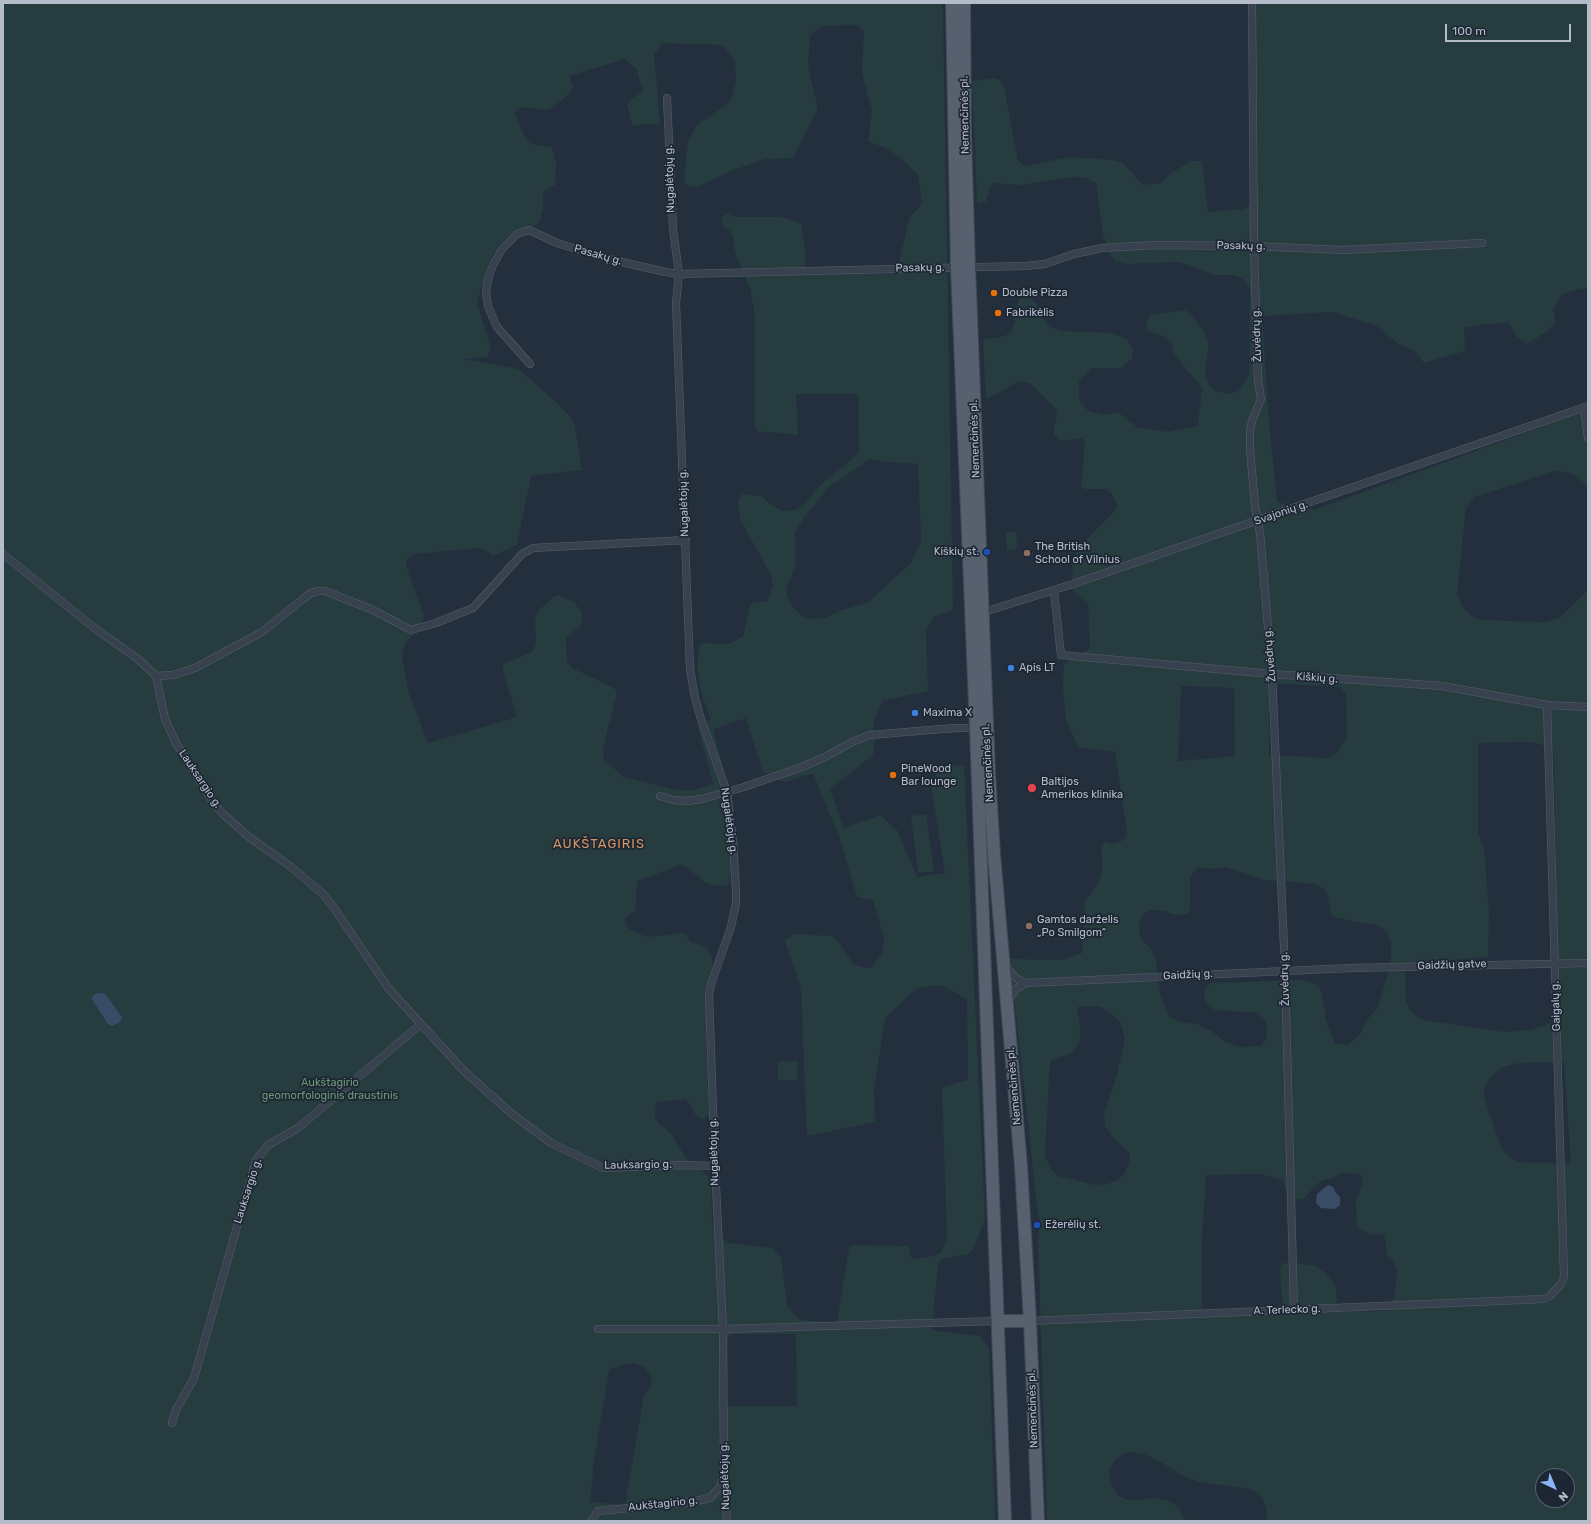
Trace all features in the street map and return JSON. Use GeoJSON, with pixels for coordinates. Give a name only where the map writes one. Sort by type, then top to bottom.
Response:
{"type":"FeatureCollection","features":[{"type":"Feature","properties":{"kind":"main road","name":"Nemenčinės pl."},"geometry":{"type":"LineString","coordinates":[[952,3],[977,614],[994,854],[1005,966],[1021,1166],[1030,1321],[1038,1521]]}},
{"type":"Feature","properties":{"kind":"main road","name":"Nemenčinės pl."},"geometry":{"type":"LineString","coordinates":[[963,267],[965,136],[964,3]]}},
{"type":"Feature","properties":{"kind":"main road","name":"Nemenčinės pl."},"geometry":{"type":"LineString","coordinates":[[977,614],[976,728],[1005,1521]]}},
{"type":"Feature","properties":{"kind":"main road"},"geometry":{"type":"LineString","coordinates":[[998,1321],[1030,1321]]}},
{"type":"Feature","properties":{"kind":"street","name":"Žuvėdrų g."},"geometry":{"type":"LineString","coordinates":[[1252,3],[1254,246],[1258,381],[1261,399],[1252,421],[1250,430],[1250,448],[1257,522],[1260,533],[1272,674],[1285,971],[1294,1310]]}},
{"type":"Feature","properties":{"kind":"street","name":"Nugalėtojų g."},"geometry":{"type":"LineString","coordinates":[[667,98],[673,228],[679,274],[676,303],[689,644],[693,688],[701,719],[727,792],[734,841],[736,898],[731,927],[711,984],[709,995],[723,1329],[724,1473],[727,1521]]}},
{"type":"Feature","properties":{"kind":"street","name":"Pasakų g."},"geometry":{"type":"LineString","coordinates":[[530,364],[497,327],[488,306],[486,293],[488,279],[493,265],[502,249],[517,234],[529,230],[557,243],[609,259],[679,274],[1025,266],[1045,264],[1074,254],[1102,248],[1155,245],[1254,246],[1343,250],[1482,243]]}},
{"type":"Feature","properties":{"kind":"street","name":"Svajonių g."},"geometry":{"type":"LineString","coordinates":[[977,614],[1054,591],[1257,522],[1586,406]]}},
{"type":"Feature","properties":{"kind":"street"},"geometry":{"type":"LineString","coordinates":[[1586,406],[1588,438]]}},
{"type":"Feature","properties":{"kind":"street"},"geometry":{"type":"LineString","coordinates":[[3,554],[93,627],[138,659],[156,676],[173,675],[195,668],[262,632],[311,593],[325,591],[373,610],[410,630],[436,623],[473,608],[522,554],[533,548],[686,540]]}},
{"type":"Feature","properties":{"kind":"street","name":"Kiškių g."},"geometry":{"type":"LineString","coordinates":[[1054,591],[1061,655],[1272,674],[1442,686],[1547,705],[1588,707]]}},
{"type":"Feature","properties":{"kind":"street","name":"Lauksargio g."},"geometry":{"type":"LineString","coordinates":[[156,676],[165,719],[176,743],[213,802],[239,829],[290,866],[322,894],[334,908],[389,990],[464,1070],[512,1114],[551,1143],[603,1168],[680,1165],[715,1166]]}},
{"type":"Feature","properties":{"kind":"street","name":"Gaigalų g."},"geometry":{"type":"LineString","coordinates":[[1544,1299],[1555,1291],[1564,1277],[1547,705]]}},
{"type":"Feature","properties":{"kind":"street"},"geometry":{"type":"LineString","coordinates":[[660,796],[674,800],[687,801],[702,799],[727,792],[802,767],[824,758],[852,742],[870,735],[955,728],[976,728]]}},
{"type":"Feature","properties":{"kind":"street","name":"Gaidžių gatve"},"geometry":{"type":"LineString","coordinates":[[1351,968],[1554,962],[1588,963]]}},
{"type":"Feature","properties":{"kind":"street"},"geometry":{"type":"LineString","coordinates":[[1005,966],[1017,979],[1026,983]]}},
{"type":"Feature","properties":{"kind":"street","name":"Gaidžių g."},"geometry":{"type":"LineString","coordinates":[[1026,983],[1351,968]]}},
{"type":"Feature","properties":{"kind":"street"},"geometry":{"type":"LineString","coordinates":[[1007,1002],[1016,989],[1026,983]]}},
{"type":"Feature","properties":{"kind":"street","name":"Lauksargio g."},"geometry":{"type":"LineString","coordinates":[[172,1423],[176,1410],[194,1378],[256,1160],[268,1145],[298,1128],[421,1024]]}},
{"type":"Feature","properties":{"kind":"street","name":"A. Terlecko g."},"geometry":{"type":"LineString","coordinates":[[1030,1321],[1544,1299]]}},
{"type":"Feature","properties":{"kind":"street"},"geometry":{"type":"LineString","coordinates":[[598,1328],[723,1329],[998,1321]]}},
{"type":"Feature","properties":{"kind":"street","name":"Aukštagirio g."},"geometry":{"type":"LineString","coordinates":[[591,1521],[598,1511],[692,1502],[710,1498],[720,1487],[724,1473]]}},
{"type":"Feature","properties":{"kind":"green space","name":"Aukštagirio geomorfologinis draustinis"},"geometry":{"type":"Polygon","coordinates":[[[3,3],[941,3],[943,11],[953,610],[933,617],[926,632],[928,691],[882,701],[873,725],[875,739],[873,755],[830,789],[844,828],[880,815],[897,830],[917,877],[945,873],[931,786],[939,767],[964,765],[985,1219],[974,1248],[968,1254],[941,1259],[938,1264],[932,1329],[937,1331],[980,1336],[989,1349],[995,1521],[3,1521],[3,3]],[[854,25],[822,26],[810,35],[808,66],[818,108],[793,158],[765,159],[736,169],[697,187],[689,186],[684,181],[688,141],[697,125],[731,101],[736,80],[735,59],[722,45],[663,43],[654,54],[660,124],[632,125],[627,104],[643,92],[637,70],[625,59],[569,76],[573,86],[569,94],[552,108],[546,110],[521,107],[515,112],[525,138],[532,144],[552,148],[556,163],[555,185],[543,192],[543,210],[539,222],[532,228],[520,229],[499,244],[490,259],[477,303],[491,348],[487,357],[464,359],[519,369],[559,405],[574,421],[582,470],[531,476],[517,545],[493,556],[483,548],[413,554],[407,559],[406,566],[424,616],[421,624],[404,645],[402,658],[409,694],[428,743],[517,717],[502,668],[504,664],[532,652],[536,644],[535,619],[537,612],[553,597],[558,595],[574,602],[582,613],[582,622],[579,627],[566,638],[567,662],[572,668],[608,685],[615,689],[617,693],[603,747],[604,760],[624,777],[672,789],[691,791],[713,784],[697,724],[711,720],[701,693],[697,665],[700,643],[730,644],[743,636],[751,603],[768,601],[773,583],[771,575],[741,521],[738,502],[742,494],[761,496],[773,506],[783,511],[795,510],[805,503],[819,486],[859,453],[858,394],[796,394],[798,435],[757,431],[755,425],[755,315],[750,288],[735,253],[733,236],[730,231],[723,226],[721,218],[727,214],[738,217],[782,217],[801,224],[805,249],[805,272],[810,274],[896,274],[910,217],[922,204],[918,175],[887,148],[868,142],[872,111],[862,73],[864,32],[859,27],[854,25]],[[870,459],[829,487],[805,516],[795,532],[795,568],[786,589],[788,598],[793,607],[802,616],[812,619],[825,618],[842,610],[867,603],[911,563],[921,541],[918,464],[887,462],[870,459]],[[746,718],[713,729],[728,787],[738,844],[728,886],[713,885],[704,882],[687,867],[680,865],[637,881],[635,912],[625,917],[626,925],[630,930],[647,937],[684,933],[692,943],[697,943],[707,949],[712,957],[712,967],[706,992],[706,1042],[709,1115],[705,1119],[700,1118],[695,1114],[685,1099],[656,1102],[655,1118],[659,1125],[672,1135],[686,1158],[711,1178],[712,1223],[717,1235],[729,1243],[772,1248],[781,1257],[787,1305],[794,1314],[801,1320],[837,1323],[849,1248],[853,1245],[909,1246],[912,1260],[940,1254],[947,1238],[942,1087],[968,1080],[967,999],[941,985],[917,988],[885,1018],[874,1089],[875,1122],[807,1136],[801,988],[785,941],[794,934],[832,936],[839,942],[854,965],[866,968],[872,967],[883,951],[884,938],[873,900],[857,897],[840,839],[813,773],[785,782],[763,772],[746,718]],[[733,1334],[727,1339],[726,1406],[797,1406],[796,1334],[733,1334]],[[633,1363],[609,1370],[594,1461],[590,1502],[625,1505],[644,1395],[650,1388],[652,1379],[644,1366],[633,1363]]]}},
{"type":"Feature","properties":{"kind":"green space"},"geometry":{"type":"Polygon","coordinates":[[[1254,3],[1588,3],[1588,289],[1579,289],[1562,294],[1553,310],[1556,322],[1546,332],[1527,344],[1516,336],[1509,323],[1483,324],[1464,328],[1465,351],[1424,363],[1415,351],[1398,344],[1377,326],[1333,312],[1262,316],[1269,422],[1277,502],[1314,510],[1588,410],[1588,487],[1572,474],[1554,471],[1475,497],[1466,508],[1457,595],[1462,606],[1471,616],[1479,620],[1545,622],[1559,618],[1588,590],[1588,1521],[1264,1521],[1267,1517],[1266,1508],[1261,1496],[1252,1489],[1199,1482],[1182,1475],[1161,1462],[1144,1454],[1128,1452],[1115,1459],[1109,1471],[1111,1483],[1118,1495],[1125,1500],[1155,1498],[1168,1500],[1179,1508],[1185,1521],[1047,1521],[1038,1238],[1040,1225],[1010,959],[1061,960],[1082,953],[1085,901],[1099,882],[1103,867],[1101,851],[1104,842],[1112,844],[1120,842],[1126,837],[1127,830],[1115,752],[1078,747],[1066,720],[1063,689],[1064,664],[1090,648],[1088,603],[1073,591],[1072,559],[1083,543],[1116,509],[1117,504],[1111,493],[1106,489],[1084,489],[1081,485],[1085,443],[1082,438],[1060,441],[1054,434],[1054,427],[1057,417],[1056,409],[1030,383],[1020,381],[986,399],[983,340],[1005,336],[1012,330],[1015,322],[1015,311],[1019,299],[1028,298],[1035,302],[1039,308],[1041,317],[1051,327],[1061,331],[1111,333],[1125,338],[1133,348],[1132,359],[1120,368],[1092,368],[1079,381],[1079,399],[1088,411],[1104,415],[1118,412],[1137,427],[1168,432],[1198,426],[1202,388],[1173,353],[1173,344],[1163,336],[1152,333],[1147,329],[1146,323],[1150,315],[1185,310],[1195,319],[1204,332],[1209,344],[1205,369],[1207,381],[1215,391],[1228,394],[1238,391],[1249,376],[1250,288],[1242,278],[1230,275],[1216,275],[1179,262],[1126,264],[1115,261],[1110,254],[1103,234],[1096,183],[1086,178],[1079,177],[1050,180],[1022,185],[995,183],[990,187],[986,202],[977,204],[972,81],[993,78],[1000,80],[1004,87],[1018,161],[1025,166],[1069,157],[1113,160],[1123,163],[1143,185],[1161,183],[1170,174],[1191,161],[1202,161],[1208,212],[1244,209],[1256,199],[1254,3]],[[1269,683],[1269,755],[1328,758],[1338,752],[1347,737],[1346,694],[1340,687],[1269,683]],[[1181,686],[1178,761],[1235,756],[1234,688],[1181,686]],[[1528,742],[1478,743],[1478,833],[1484,848],[1489,913],[1488,957],[1405,964],[1406,1002],[1412,1013],[1422,1020],[1505,1032],[1530,1030],[1558,1021],[1554,754],[1541,744],[1528,742]],[[1198,867],[1190,877],[1190,910],[1187,914],[1180,915],[1165,911],[1152,910],[1144,913],[1139,923],[1140,937],[1151,949],[1156,960],[1160,993],[1168,1015],[1179,1022],[1197,1024],[1213,1032],[1227,1043],[1243,1047],[1260,1046],[1266,1040],[1267,1029],[1265,1020],[1257,1013],[1215,1010],[1205,1002],[1204,991],[1210,983],[1303,980],[1314,983],[1321,990],[1326,1020],[1335,1044],[1348,1045],[1361,1033],[1366,1021],[1378,1007],[1391,962],[1391,941],[1387,932],[1379,926],[1338,918],[1330,914],[1328,896],[1325,889],[1315,884],[1264,880],[1226,867],[1214,869],[1198,867]],[[1100,1006],[1077,1007],[1081,1033],[1078,1044],[1072,1053],[1050,1061],[1045,1155],[1051,1169],[1058,1176],[1094,1185],[1107,1184],[1118,1180],[1125,1173],[1130,1159],[1129,1152],[1113,1138],[1105,1126],[1104,1115],[1117,1074],[1125,1039],[1120,1022],[1112,1014],[1100,1006]],[[1564,1062],[1518,1063],[1503,1067],[1492,1075],[1484,1088],[1484,1097],[1501,1147],[1505,1153],[1517,1162],[1571,1164],[1564,1062]],[[1341,1173],[1330,1179],[1321,1181],[1305,1198],[1289,1201],[1283,1180],[1260,1174],[1206,1175],[1202,1240],[1202,1316],[1283,1313],[1280,1267],[1284,1263],[1314,1265],[1326,1273],[1336,1288],[1337,1312],[1388,1311],[1395,1295],[1397,1272],[1394,1262],[1388,1257],[1384,1234],[1371,1235],[1357,1227],[1356,1203],[1363,1182],[1360,1174],[1341,1173]]]}},
{"type":"Feature","properties":{"kind":"green space"},"geometry":{"type":"Polygon","coordinates":[[[1016,531],[1017,549],[1007,550],[1006,532],[1016,531]]]}},
{"type":"Feature","properties":{"kind":"green space"},"geometry":{"type":"Polygon","coordinates":[[[926,814],[934,871],[918,873],[911,816],[926,814]]]}},
{"type":"Feature","properties":{"kind":"green space"},"geometry":{"type":"Polygon","coordinates":[[[797,1061],[797,1080],[778,1080],[778,1062],[797,1061]]]}},
{"type":"Feature","properties":{"kind":"water"},"geometry":{"type":"Polygon","coordinates":[[[97,993],[106,995],[122,1017],[121,1021],[112,1026],[108,1024],[91,998],[97,993]]]}},
{"type":"Feature","properties":{"kind":"water"},"geometry":{"type":"Polygon","coordinates":[[[1328,1185],[1333,1187],[1340,1197],[1340,1205],[1335,1209],[1321,1208],[1316,1203],[1317,1194],[1328,1185]]]}},
{"type":"Feature","properties":{"kind":"place","name":"Double Pizza"},"geometry":{"type":"Point","coordinates":[994,293]}},
{"type":"Feature","properties":{"kind":"place","name":"Fabrikėlis"},"geometry":{"type":"Point","coordinates":[998,313]}},
{"type":"Feature","properties":{"kind":"place","name":"Kiškių st."},"geometry":{"type":"Point","coordinates":[987,552]}},
{"type":"Feature","properties":{"kind":"place","name":"The British School of Vilnius"},"geometry":{"type":"Point","coordinates":[1027,553]}},
{"type":"Feature","properties":{"kind":"place","name":"Apis LT"},"geometry":{"type":"Point","coordinates":[1011,668]}},
{"type":"Feature","properties":{"kind":"place","name":"Maxima X"},"geometry":{"type":"Point","coordinates":[915,713]}},
{"type":"Feature","properties":{"kind":"place","name":"PineWood Bar lounge"},"geometry":{"type":"Point","coordinates":[893,775]}},
{"type":"Feature","properties":{"kind":"place","name":"Baltijos Amerikos klinika"},"geometry":{"type":"Point","coordinates":[1032,788]}},
{"type":"Feature","properties":{"kind":"place","name":"Gamtos darželis „Po Smilgom“"},"geometry":{"type":"Point","coordinates":[1029,926]}},
{"type":"Feature","properties":{"kind":"place","name":"Ežerėlių st."},"geometry":{"type":"Point","coordinates":[1037,1225]}},
{"type":"Feature","properties":{"kind":"district","name":"AUKŠTAGIRIS"},"geometry":{"type":"Point","coordinates":[599,844]}}]}
